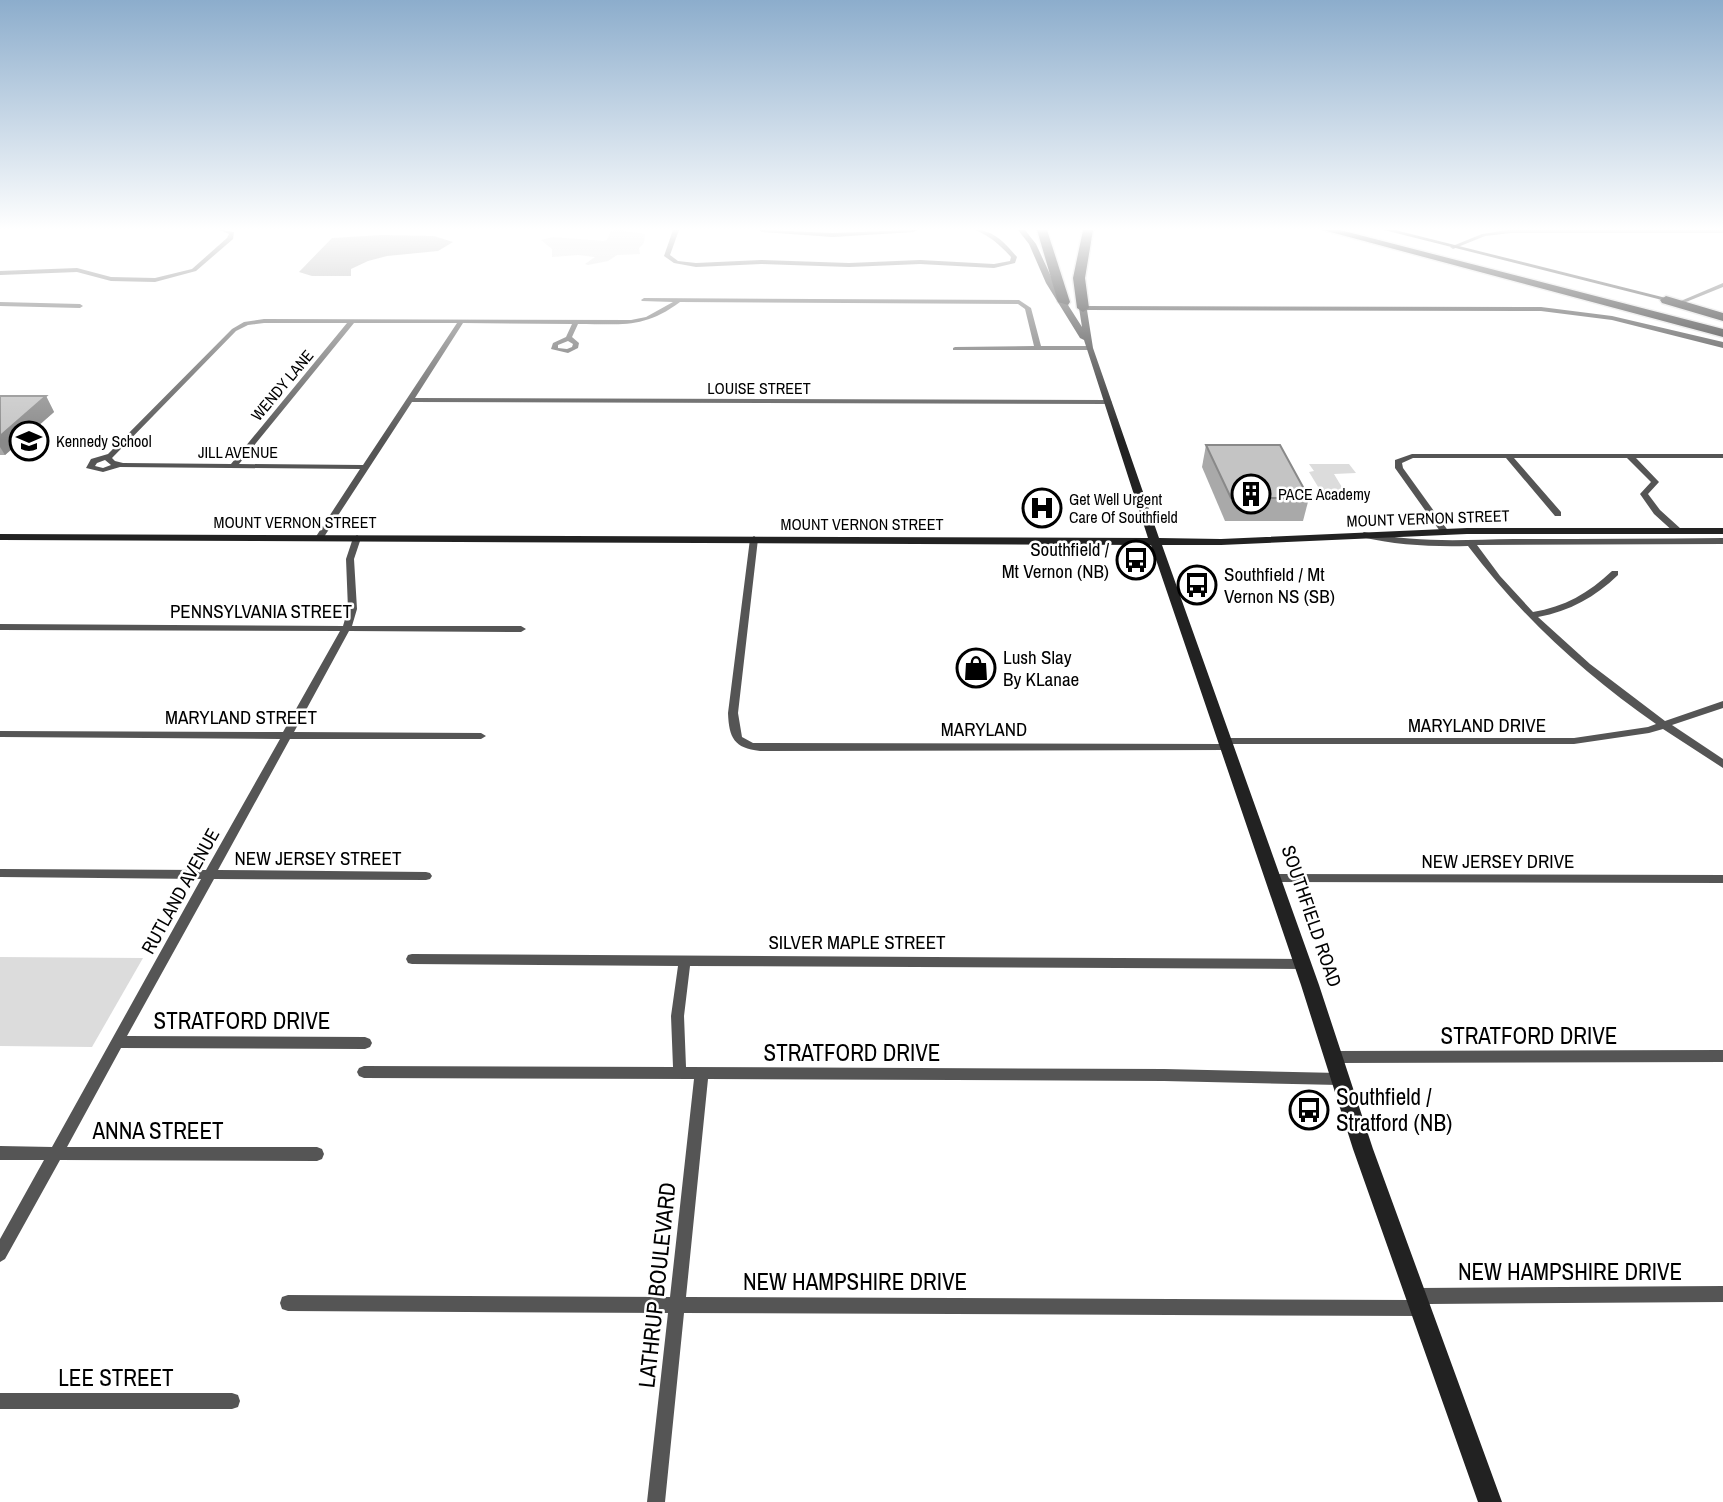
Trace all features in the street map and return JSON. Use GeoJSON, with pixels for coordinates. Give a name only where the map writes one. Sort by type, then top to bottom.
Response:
{"type":"FeatureCollection","features":[{"type":"Feature","properties":{"kind":"highway"},"geometry":{"type":"LineString","coordinates":[[1081,300],[1083,308]]}},
{"type":"Feature","properties":{"kind":"highway"},"geometry":{"type":"LineString","coordinates":[[1596,300],[1723,333]]}},
{"type":"Feature","properties":{"kind":"highway"},"geometry":{"type":"LineString","coordinates":[[1626,300],[1723,325]]}},
{"type":"Feature","properties":{"kind":"highway"},"geometry":{"type":"LineString","coordinates":[[1673,301],[1723,315]]}},
{"type":"Feature","properties":{"kind":"main road","name":"SOUTHFIELD ROAD"},"geometry":{"type":"LineString","coordinates":[[1064,302],[1089,347],[1335,1057],[1339,1079],[1490,1502]]}},
{"type":"Feature","properties":{"kind":"main road","name":"SOUTHFIELD ROAD"},"geometry":{"type":"LineString","coordinates":[[1083,308],[1089,347]]}},
{"type":"Feature","properties":{"kind":"main road"},"geometry":{"type":"LineString","coordinates":[[1083,308],[1541,309],[1621,320],[1723,345]]}},
{"type":"Feature","properties":{"kind":"main road","name":"MOUNT VERNON STREET"},"geometry":{"type":"LineString","coordinates":[[0,537],[1241,541],[1445,532],[1723,531]]}},
{"type":"Feature","properties":{"kind":"street"},"geometry":{"type":"LineString","coordinates":[[646,300],[1013,302],[1026,304],[1038,349]]}},
{"type":"Feature","properties":{"kind":"street"},"geometry":{"type":"LineString","coordinates":[[258,321],[252,318],[238,320],[232,324],[236,328],[258,321],[576,323],[643,320],[677,302]]}},
{"type":"Feature","properties":{"kind":"street"},"geometry":{"type":"LineString","coordinates":[[0,304],[80,306]]}},
{"type":"Feature","properties":{"kind":"street","name":"WENDY LANE"},"geometry":{"type":"LineString","coordinates":[[233,466],[352,321]]}},
{"type":"Feature","properties":{"kind":"street"},"geometry":{"type":"LineString","coordinates":[[319,538],[461,322]]}},
{"type":"Feature","properties":{"kind":"street"},"geometry":{"type":"LineString","coordinates":[[569,338],[576,323]]}},
{"type":"Feature","properties":{"kind":"street","name":"JILL AVENUE"},"geometry":{"type":"LineString","coordinates":[[236,328],[112,461],[233,466],[367,467]]}},
{"type":"Feature","properties":{"kind":"street"},"geometry":{"type":"LineString","coordinates":[[955,349],[1089,347]]}},
{"type":"Feature","properties":{"kind":"street","name":"LOUISE STREET"},"geometry":{"type":"LineString","coordinates":[[410,400],[1108,402]]}},
{"type":"Feature","properties":{"kind":"street"},"geometry":{"type":"LineString","coordinates":[[1445,532],[1399,468],[1400,459],[1412,456],[1723,456]]}},
{"type":"Feature","properties":{"kind":"street"},"geometry":{"type":"LineString","coordinates":[[1508,456],[1558,514]]}},
{"type":"Feature","properties":{"kind":"street"},"geometry":{"type":"LineString","coordinates":[[1629,456],[1654,482],[1644,494],[1649,503],[1678,531]]}},
{"type":"Feature","properties":{"kind":"street"},"geometry":{"type":"LineString","coordinates":[[1364,535],[1393,541],[1472,545],[1489,542],[1723,541]]}},
{"type":"Feature","properties":{"kind":"street","name":"RUTLAND AVENUE"},"geometry":{"type":"LineString","coordinates":[[0,1254],[346,629],[354,597],[348,566],[349,554],[357,538]]}},
{"type":"Feature","properties":{"kind":"street","name":"MARYLAND"},"geometry":{"type":"LineString","coordinates":[[754,539],[733,713],[737,739],[742,745],[760,748],[1226,744]]}},
{"type":"Feature","properties":{"kind":"street"},"geometry":{"type":"LineString","coordinates":[[1472,545],[1531,615],[1597,674],[1723,764]]}},
{"type":"Feature","properties":{"kind":"street"},"geometry":{"type":"LineString","coordinates":[[1531,615],[1575,603],[1596,591],[1615,573]]}},
{"type":"Feature","properties":{"kind":"street","name":"PENNSYLVANIA STREET"},"geometry":{"type":"LineString","coordinates":[[0,627],[521,629]]}},
{"type":"Feature","properties":{"kind":"street","name":"MARYLAND DRIVE"},"geometry":{"type":"LineString","coordinates":[[1226,744],[1537,743],[1615,737],[1665,725],[1723,704]]}},
{"type":"Feature","properties":{"kind":"street","name":"MARYLAND STREET"},"geometry":{"type":"LineString","coordinates":[[0,734],[481,736]]}},
{"type":"Feature","properties":{"kind":"street","name":"NEW JERSEY STREET"},"geometry":{"type":"LineString","coordinates":[[0,873],[426,876]]}},
{"type":"Feature","properties":{"kind":"street","name":"NEW JERSEY DRIVE"},"geometry":{"type":"LineString","coordinates":[[1273,878],[1723,879]]}},
{"type":"Feature","properties":{"kind":"street","name":"SILVER MAPLE STREET"},"geometry":{"type":"LineString","coordinates":[[412,959],[1303,964]]}},
{"type":"Feature","properties":{"kind":"street"},"geometry":{"type":"LineString","coordinates":[[680,1073],[676,1037],[677,1007],[685,960]]}},
{"type":"Feature","properties":{"kind":"street","name":"STRATFORD DRIVE"},"geometry":{"type":"LineString","coordinates":[[119,1042],[365,1043]]}},
{"type":"Feature","properties":{"kind":"street","name":"STRATFORD DRIVE"},"geometry":{"type":"LineString","coordinates":[[1335,1057],[1723,1056]]}},
{"type":"Feature","properties":{"kind":"street","name":"STRATFORD DRIVE"},"geometry":{"type":"LineString","coordinates":[[364,1072],[1339,1079]]}},
{"type":"Feature","properties":{"kind":"street","name":"LATHRUP BOULEVARD"},"geometry":{"type":"LineString","coordinates":[[656,1502],[702,1073]]}},
{"type":"Feature","properties":{"kind":"street","name":"ANNA STREET"},"geometry":{"type":"LineString","coordinates":[[0,1153],[317,1154]]}},
{"type":"Feature","properties":{"kind":"street","name":"NEW HAMPSHIRE DRIVE"},"geometry":{"type":"LineString","coordinates":[[288,1303],[678,1306],[1420,1302],[1723,1294]]}},
{"type":"Feature","properties":{"kind":"street","name":"LEE STREET"},"geometry":{"type":"LineString","coordinates":[[0,1401],[232,1401]]}},
{"type":"Feature","properties":{"kind":"shaded area"},"geometry":{"type":"Polygon","coordinates":[[[1309,464],[1349,464],[1356,473],[1334,474],[1343,489],[1341,490],[1320,490],[1309,472],[1314,471],[1309,464]]]}},
{"type":"Feature","properties":{"kind":"shaded area"},"geometry":{"type":"Polygon","coordinates":[[[0,957],[143,958],[92,1047],[0,1046],[0,957]]]}},
{"type":"Feature","properties":{"kind":"building"},"geometry":{"type":"Polygon","coordinates":[[[0,396],[46,396],[0,436],[0,396]]]}},
{"type":"Feature","properties":{"kind":"building"},"geometry":{"type":"Polygon","coordinates":[[[1206,445],[1280,445],[1309,498],[1231,498],[1206,445]]]}},
{"type":"Feature","properties":{"kind":"place","name":"Kennedy School"},"geometry":{"type":"Point","coordinates":[29,441]}},
{"type":"Feature","properties":{"kind":"place","name":"PACE Academy"},"geometry":{"type":"Point","coordinates":[1251,494]}},
{"type":"Feature","properties":{"kind":"place","name":"Get Well Urgent Care Of Southfield"},"geometry":{"type":"Point","coordinates":[1042,508]}},
{"type":"Feature","properties":{"kind":"place","name":"Southfield / Mt Vernon (NB)"},"geometry":{"type":"Point","coordinates":[1136,560]}},
{"type":"Feature","properties":{"kind":"place","name":"Southfield / Mt Vernon NS (SB)"},"geometry":{"type":"Point","coordinates":[1197,585]}},
{"type":"Feature","properties":{"kind":"place","name":"Lush Slay By KLanae"},"geometry":{"type":"Point","coordinates":[976,668]}},
{"type":"Feature","properties":{"kind":"place","name":"Southfield / Stratford (NB)"},"geometry":{"type":"Point","coordinates":[1309,1110]}}]}
